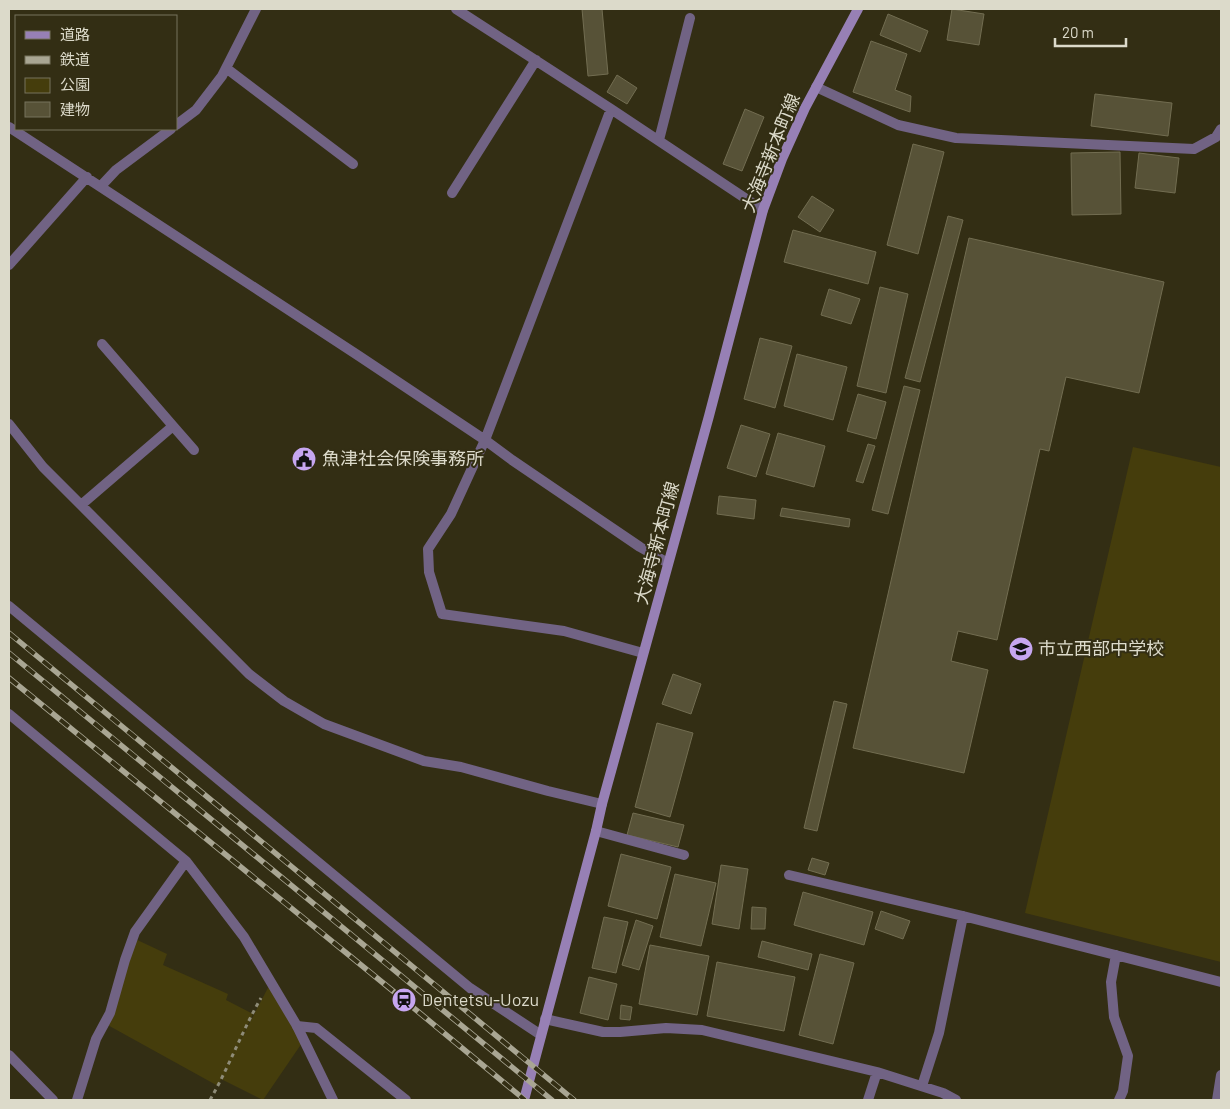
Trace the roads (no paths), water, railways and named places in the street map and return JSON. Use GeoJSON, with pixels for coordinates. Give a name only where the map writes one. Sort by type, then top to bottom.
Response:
{"type":"FeatureCollection","features":[{"type":"Feature","properties":{"kind":"main road","name":"大海寺新本町線"},"geometry":{"type":"LineString","coordinates":[[524,1100],[763,210],[782,159],[805,108],[858,9]]}},
{"type":"Feature","properties":{"kind":"street"},"geometry":{"type":"LineString","coordinates":[[178,124],[196,110],[222,76],[256,9]]}},
{"type":"Feature","properties":{"kind":"street"},"geometry":{"type":"LineString","coordinates":[[456,9],[612,109],[763,210]]}},
{"type":"Feature","properties":{"kind":"street"},"geometry":{"type":"LineString","coordinates":[[659,140],[690,18]]}},
{"type":"Feature","properties":{"kind":"street"},"geometry":{"type":"LineString","coordinates":[[452,194],[536,60]]}},
{"type":"Feature","properties":{"kind":"street"},"geometry":{"type":"LineString","coordinates":[[226,68],[353,164]]}},
{"type":"Feature","properties":{"kind":"street"},"geometry":{"type":"LineString","coordinates":[[816,87],[898,125],[956,138],[1194,149],[1216,136],[1221,129]]}},
{"type":"Feature","properties":{"kind":"street"},"geometry":{"type":"LineString","coordinates":[[612,109],[484,440],[451,514],[428,549],[429,572],[442,614],[564,631],[643,653]]}},
{"type":"Feature","properties":{"kind":"street"},"geometry":{"type":"LineString","coordinates":[[9,127],[359,356],[640,547],[668,563]]}},
{"type":"Feature","properties":{"kind":"street"},"geometry":{"type":"LineString","coordinates":[[101,186],[116,170],[170,130]]}},
{"type":"Feature","properties":{"kind":"street"},"geometry":{"type":"LineString","coordinates":[[9,265],[86,177]]}},
{"type":"Feature","properties":{"kind":"street"},"geometry":{"type":"LineString","coordinates":[[102,344],[194,450]]}},
{"type":"Feature","properties":{"kind":"street"},"geometry":{"type":"LineString","coordinates":[[9,424],[43,467],[249,674],[284,701],[324,724],[424,762],[461,767],[602,804]]}},
{"type":"Feature","properties":{"kind":"street"},"geometry":{"type":"LineString","coordinates":[[82,505],[173,426]]}},
{"type":"Feature","properties":{"kind":"street"},"geometry":{"type":"LineString","coordinates":[[9,606],[470,988],[541,1035]]}},
{"type":"Feature","properties":{"kind":"street"},"geometry":{"type":"LineString","coordinates":[[9,714],[186,862],[244,937],[297,1026],[333,1100]]}},
{"type":"Feature","properties":{"kind":"street"},"geometry":{"type":"LineString","coordinates":[[596,831],[684,855]]}},
{"type":"Feature","properties":{"kind":"street"},"geometry":{"type":"LineString","coordinates":[[77,1100],[96,1039],[110,1013],[135,932],[186,862]]}},
{"type":"Feature","properties":{"kind":"street"},"geometry":{"type":"LineString","coordinates":[[789,875],[963,916],[1221,982]]}},
{"type":"Feature","properties":{"kind":"street"},"geometry":{"type":"LineString","coordinates":[[922,1086],[939,1033],[963,916]]}},
{"type":"Feature","properties":{"kind":"street"},"geometry":{"type":"LineString","coordinates":[[1116,954],[1111,982],[1114,1017],[1128,1056],[1120,1100]]}},
{"type":"Feature","properties":{"kind":"street"},"geometry":{"type":"LineString","coordinates":[[545,1019],[603,1032],[666,1028],[702,1030],[877,1072],[943,1093],[956,1100]]}},
{"type":"Feature","properties":{"kind":"street"},"geometry":{"type":"LineString","coordinates":[[297,1026],[316,1028],[406,1100]]}},
{"type":"Feature","properties":{"kind":"street"},"geometry":{"type":"LineString","coordinates":[[9,1055],[53,1100]]}},
{"type":"Feature","properties":{"kind":"street"},"geometry":{"type":"LineString","coordinates":[[868,1100],[877,1072]]}},
{"type":"Feature","properties":{"kind":"street"},"geometry":{"type":"LineString","coordinates":[[1217,1100],[1221,1075]]}},
{"type":"Feature","properties":{"kind":"railway"},"geometry":{"type":"LineString","coordinates":[[9,633],[574,1100]]}},
{"type":"Feature","properties":{"kind":"railway"},"geometry":{"type":"LineString","coordinates":[[9,653],[552,1100]]}},
{"type":"Feature","properties":{"kind":"railway"},"geometry":{"type":"LineString","coordinates":[[9,678],[525,1100]]}},
{"type":"Feature","properties":{"kind":"place","name":"魚津社会保険事務所"},"geometry":{"type":"Point","coordinates":[304,459]}},
{"type":"Feature","properties":{"kind":"place","name":"市立西部中学校"},"geometry":{"type":"Point","coordinates":[1021,649]}},
{"type":"Feature","properties":{"kind":"place","name":"Dentetsu-Uozu"},"geometry":{"type":"Point","coordinates":[404,1000]}}]}
